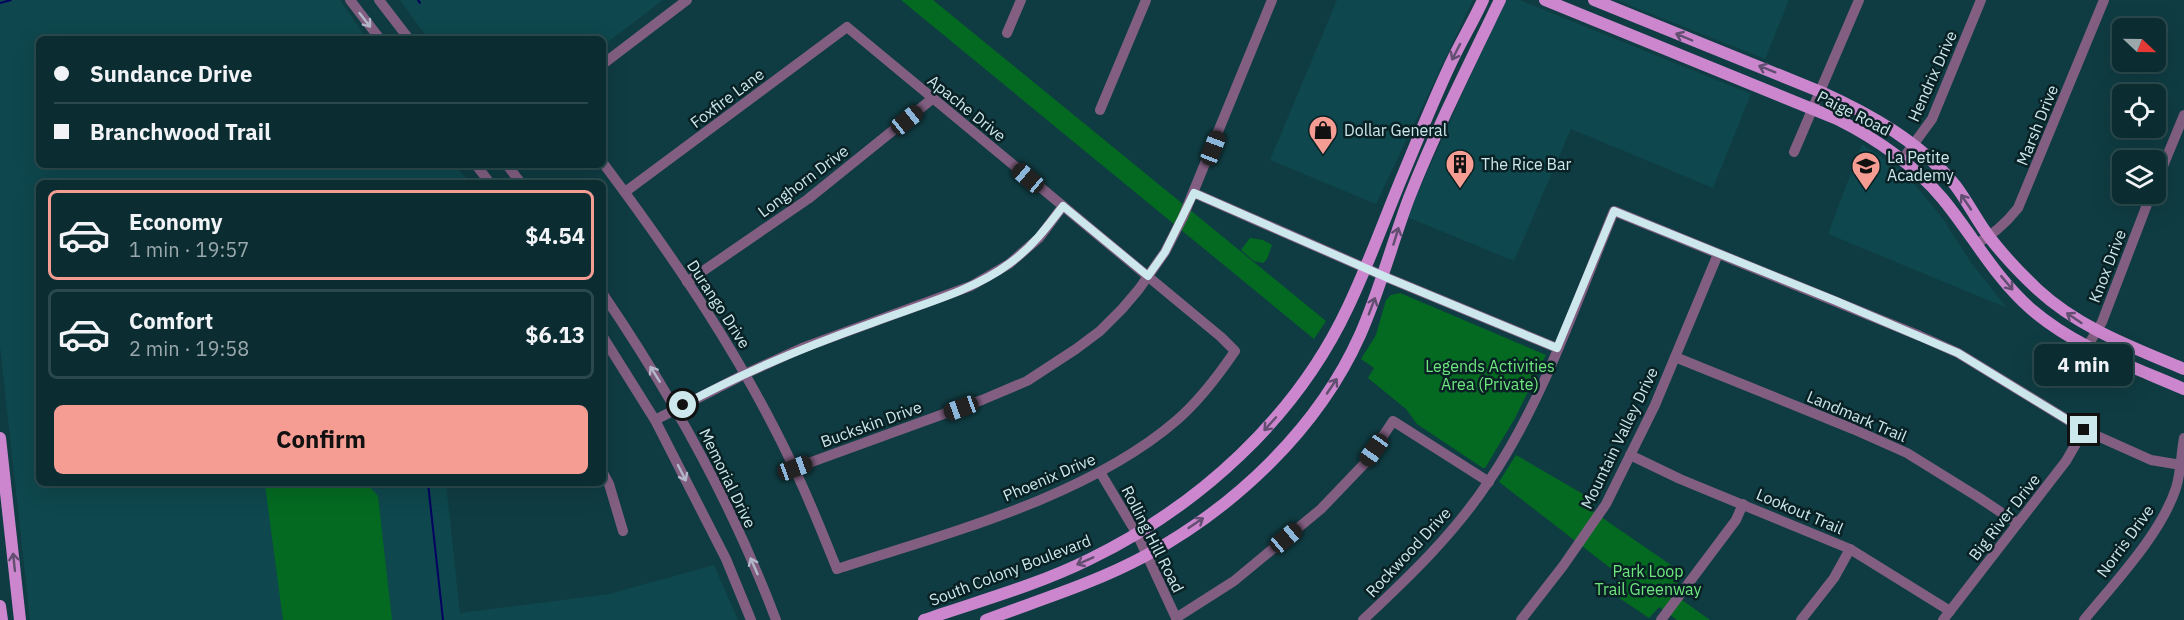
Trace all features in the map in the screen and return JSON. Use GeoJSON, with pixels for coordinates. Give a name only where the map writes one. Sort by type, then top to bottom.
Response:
{"type":"FeatureCollection","features":[{"type":"Feature","properties":{"kind":"main road","name":"South Colony Boulevard"},"geometry":{"type":"LineString","coordinates":[[924,620],[1063,571],[1090,560],[1137,534],[1210,483],[1278,416],[1335,333],[1443,81],[1483,0]]}},
{"type":"Feature","properties":{"kind":"main road"},"geometry":{"type":"LineString","coordinates":[[986,620],[1112,572],[1147,555],[1194,525],[1238,492],[1303,427],[1339,376],[1360,335],[1383,276],[1400,222],[1427,155],[1500,0]]}},
{"type":"Feature","properties":{"kind":"main road","name":"Paige Road"},"geometry":{"type":"LineString","coordinates":[[1545,0],[1813,110],[1870,136],[1925,179],[2010,287],[2030,308],[2087,347],[2184,389]]}},
{"type":"Feature","properties":{"kind":"main road","name":"Paige Road"},"geometry":{"type":"LineString","coordinates":[[1594,0],[1821,92],[1873,119],[1913,145],[1940,169],[1956,186],[1990,237],[2015,268],[2037,290],[2078,321],[2184,369]]}},
{"type":"Feature","properties":{"kind":"main road"},"geometry":{"type":"LineString","coordinates":[[1655,45],[1662,28]]}},
{"type":"Feature","properties":{"kind":"main road"},"geometry":{"type":"LineString","coordinates":[[1443,81],[1453,77],[1462,77]]}},
{"type":"Feature","properties":{"kind":"main road"},"geometry":{"type":"LineString","coordinates":[[1414,149],[1427,155]]}},
{"type":"Feature","properties":{"kind":"main road"},"geometry":{"type":"LineString","coordinates":[[0,438],[20,620]]}},
{"type":"Feature","properties":{"kind":"main road"},"geometry":{"type":"LineString","coordinates":[[0,607],[2,620]]}},
{"type":"Feature","properties":{"kind":"street"},"geometry":{"type":"LineString","coordinates":[[350,0],[378,36]]}},
{"type":"Feature","properties":{"kind":"street"},"geometry":{"type":"LineString","coordinates":[[379,0],[404,36]]}},
{"type":"Feature","properties":{"kind":"street"},"geometry":{"type":"LineString","coordinates":[[606,62],[687,0]]}},
{"type":"Feature","properties":{"kind":"street"},"geometry":{"type":"LineString","coordinates":[[1007,33],[1021,0]]}},
{"type":"Feature","properties":{"kind":"street"},"geometry":{"type":"LineString","coordinates":[[1100,110],[1146,0]]}},
{"type":"Feature","properties":{"kind":"street","name":"Buckskin Drive"},"geometry":{"type":"LineString","coordinates":[[795,468],[982,400],[1027,381],[1100,331],[1122,309],[1165,252],[1194,193],[1272,0]]}},
{"type":"Feature","properties":{"kind":"street"},"geometry":{"type":"LineString","coordinates":[[1794,152],[1859,0]]}},
{"type":"Feature","properties":{"kind":"street","name":"Hendrix Drive"},"geometry":{"type":"LineString","coordinates":[[1902,160],[1932,119],[1981,0]]}},
{"type":"Feature","properties":{"kind":"street","name":"Marsh Drive"},"geometry":{"type":"LineString","coordinates":[[1976,244],[1990,237],[2008,221],[2018,208],[2104,0]]}},
{"type":"Feature","properties":{"kind":"street","name":"Apache Drive"},"geometry":{"type":"LineString","coordinates":[[846,27],[1148,276],[1235,351]]}},
{"type":"Feature","properties":{"kind":"street","name":"Foxfire Lane"},"geometry":{"type":"LineString","coordinates":[[625,192],[846,27]]}},
{"type":"Feature","properties":{"kind":"street","name":"Longhorn Drive"},"geometry":{"type":"LineString","coordinates":[[687,282],[808,199],[932,99]]}},
{"type":"Feature","properties":{"kind":"street"},"geometry":{"type":"LineString","coordinates":[[2166,159],[2184,115]]}},
{"type":"Feature","properties":{"kind":"street","name":"Durango Drive"},"geometry":{"type":"LineString","coordinates":[[606,167],[717,325],[795,468],[837,569]]}},
{"type":"Feature","properties":{"kind":"street"},"geometry":{"type":"LineString","coordinates":[[478,168],[488,180]]}},
{"type":"Feature","properties":{"kind":"street"},"geometry":{"type":"LineString","coordinates":[[1194,193],[1383,276],[1557,348]]}},
{"type":"Feature","properties":{"kind":"street","name":"Knox Drive"},"geometry":{"type":"LineString","coordinates":[[2087,347],[2097,331],[2147,204]]}},
{"type":"Feature","properties":{"kind":"street"},"geometry":{"type":"LineString","coordinates":[[655,420],[802,348],[970,286],[1010,264],[1039,238],[1063,206]]}},
{"type":"Feature","properties":{"kind":"street","name":"Rockwood Drive"},"geometry":{"type":"LineString","coordinates":[[1363,620],[1409,578],[1444,540],[1489,482],[1527,416],[1614,211],[1718,254]]}},
{"type":"Feature","properties":{"kind":"street"},"geometry":{"type":"LineString","coordinates":[[1718,254],[1958,353],[2084,430],[2151,460],[2181,465]]}},
{"type":"Feature","properties":{"kind":"street","name":"Mountain Valley Drive"},"geometry":{"type":"LineString","coordinates":[[1521,620],[1590,529],[1606,504],[1655,405],[1718,254]]}},
{"type":"Feature","properties":{"kind":"street","name":"Memorial Drive"},"geometry":{"type":"LineString","coordinates":[[606,299],[677,408],[715,478],[776,620]]}},
{"type":"Feature","properties":{"kind":"street"},"geometry":{"type":"LineString","coordinates":[[606,342],[655,420],[726,559],[751,620]]}},
{"type":"Feature","properties":{"kind":"street","name":"Phoenix Drive"},"geometry":{"type":"LineString","coordinates":[[837,569],[956,531],[1040,499],[1101,472],[1131,454],[1177,420],[1214,381],[1235,351]]}},
{"type":"Feature","properties":{"kind":"street","name":"Landmark Trail"},"geometry":{"type":"LineString","coordinates":[[1675,357],[1907,453],[2017,523]]}},
{"type":"Feature","properties":{"kind":"street"},"geometry":{"type":"LineString","coordinates":[[1176,619],[1234,581],[1321,509],[1365,463],[1393,421],[1489,482]]}},
{"type":"Feature","properties":{"kind":"street","name":"Big River Drive"},"geometry":{"type":"LineString","coordinates":[[1943,620],[2066,460],[2084,430]]}},
{"type":"Feature","properties":{"kind":"street","name":"Norris Drive"},"geometry":{"type":"LineString","coordinates":[[2085,620],[2160,521],[2177,486],[2184,438]]}},
{"type":"Feature","properties":{"kind":"street","name":"Lookout Trail"},"geometry":{"type":"LineString","coordinates":[[1630,455],[1680,479],[1850,549],[1950,611]]}},
{"type":"Feature","properties":{"kind":"street","name":"Rolling Hill Road"},"geometry":{"type":"LineString","coordinates":[[1101,472],[1137,534],[1176,619]]}},
{"type":"Feature","properties":{"kind":"street"},"geometry":{"type":"LineString","coordinates":[[606,478],[623,531]]}},
{"type":"Feature","properties":{"kind":"street"},"geometry":{"type":"LineString","coordinates":[[1661,620],[1736,520],[1743,504]]}},
{"type":"Feature","properties":{"kind":"street"},"geometry":{"type":"LineString","coordinates":[[1801,620],[1834,578],[1850,549]]}},
{"type":"Feature","properties":{"kind":"shaded area"},"geometry":{"type":"Polygon","coordinates":[[[0,0],[340,0],[365,36],[36,36],[36,168],[458,168],[466,178],[464,180],[36,180],[36,486],[446,486],[460,613],[609,594],[714,565],[738,620],[30,620],[0,346],[0,0]]]}},
{"type":"Feature","properties":{"kind":"shaded area"},"geometry":{"type":"Polygon","coordinates":[[[400,0],[663,0],[606,44],[606,36],[426,36],[400,0]]]}},
{"type":"Feature","properties":{"kind":"shaded area"},"geometry":{"type":"Polygon","coordinates":[[[1337,0],[1473,0],[1376,204],[1270,160],[1337,0]]]}},
{"type":"Feature","properties":{"kind":"shaded area"},"geometry":{"type":"Polygon","coordinates":[[[1506,0],[1520,0],[1751,94],[1713,188],[1571,129],[1514,261],[1407,217],[1506,0]]]}},
{"type":"Feature","properties":{"kind":"shaded area"},"geometry":{"type":"Polygon","coordinates":[[[1616,0],[1789,0],[1765,59],[1616,0]]]}},
{"type":"Feature","properties":{"kind":"shaded area"},"geometry":{"type":"Polygon","coordinates":[[[1862,144],[1906,174],[1943,219],[1972,264],[2007,308],[1828,234],[1862,144]]]}},
{"type":"Feature","properties":{"kind":"green space"},"geometry":{"type":"Polygon","coordinates":[[[901,0],[933,0],[1326,321],[1314,339],[901,0]]]}},
{"type":"Feature","properties":{"kind":"green space"},"geometry":{"type":"Polygon","coordinates":[[[1250,238],[1263,240],[1272,245],[1263,263],[1254,261],[1241,250],[1250,238]]]}},
{"type":"Feature","properties":{"kind":"green space","name":"Legends Activities Area (Private)"},"geometry":{"type":"Polygon","coordinates":[[[1400,293],[1546,355],[1515,418],[1485,468],[1417,424],[1406,409],[1368,378],[1374,368],[1361,359],[1376,335],[1386,300],[1391,295],[1400,293]]]}},
{"type":"Feature","properties":{"kind":"green space","name":"Park Loop Trail Greenway"},"geometry":{"type":"Polygon","coordinates":[[[1516,455],[1595,501],[1591,510],[1684,574],[1671,592],[1710,620],[1677,620],[1659,607],[1649,618],[1612,593],[1622,577],[1499,482],[1516,455]]]}},
{"type":"Feature","properties":{"kind":"green space"},"geometry":{"type":"Polygon","coordinates":[[[265,486],[369,486],[378,496],[392,620],[283,620],[265,486]]]}},
{"type":"Feature","properties":{"kind":"waterway"},"geometry":{"type":"LineString","coordinates":[[0,3],[11,0]]}},
{"type":"Feature","properties":{"kind":"waterway"},"geometry":{"type":"LineString","coordinates":[[428,486],[443,620]]}},
{"type":"Feature","properties":{"kind":"place","name":"Dollar General"},"geometry":{"type":"Point","coordinates":[1323,156]}},
{"type":"Feature","properties":{"kind":"place","name":"The Rice Bar"},"geometry":{"type":"Point","coordinates":[1460,190]}},
{"type":"Feature","properties":{"kind":"place","name":"La Petite Academy"},"geometry":{"type":"Point","coordinates":[1866,192]}},
{"type":"Feature","properties":{"kind":"route"},"geometry":{"type":"LineString","coordinates":[[683,405],[802,348],[970,286],[1010,264],[1039,238],[1063,206],[1148,276],[1165,252],[1194,193],[1388,278],[1557,348],[1614,211],[1958,353],[2084,430]]}}]}
